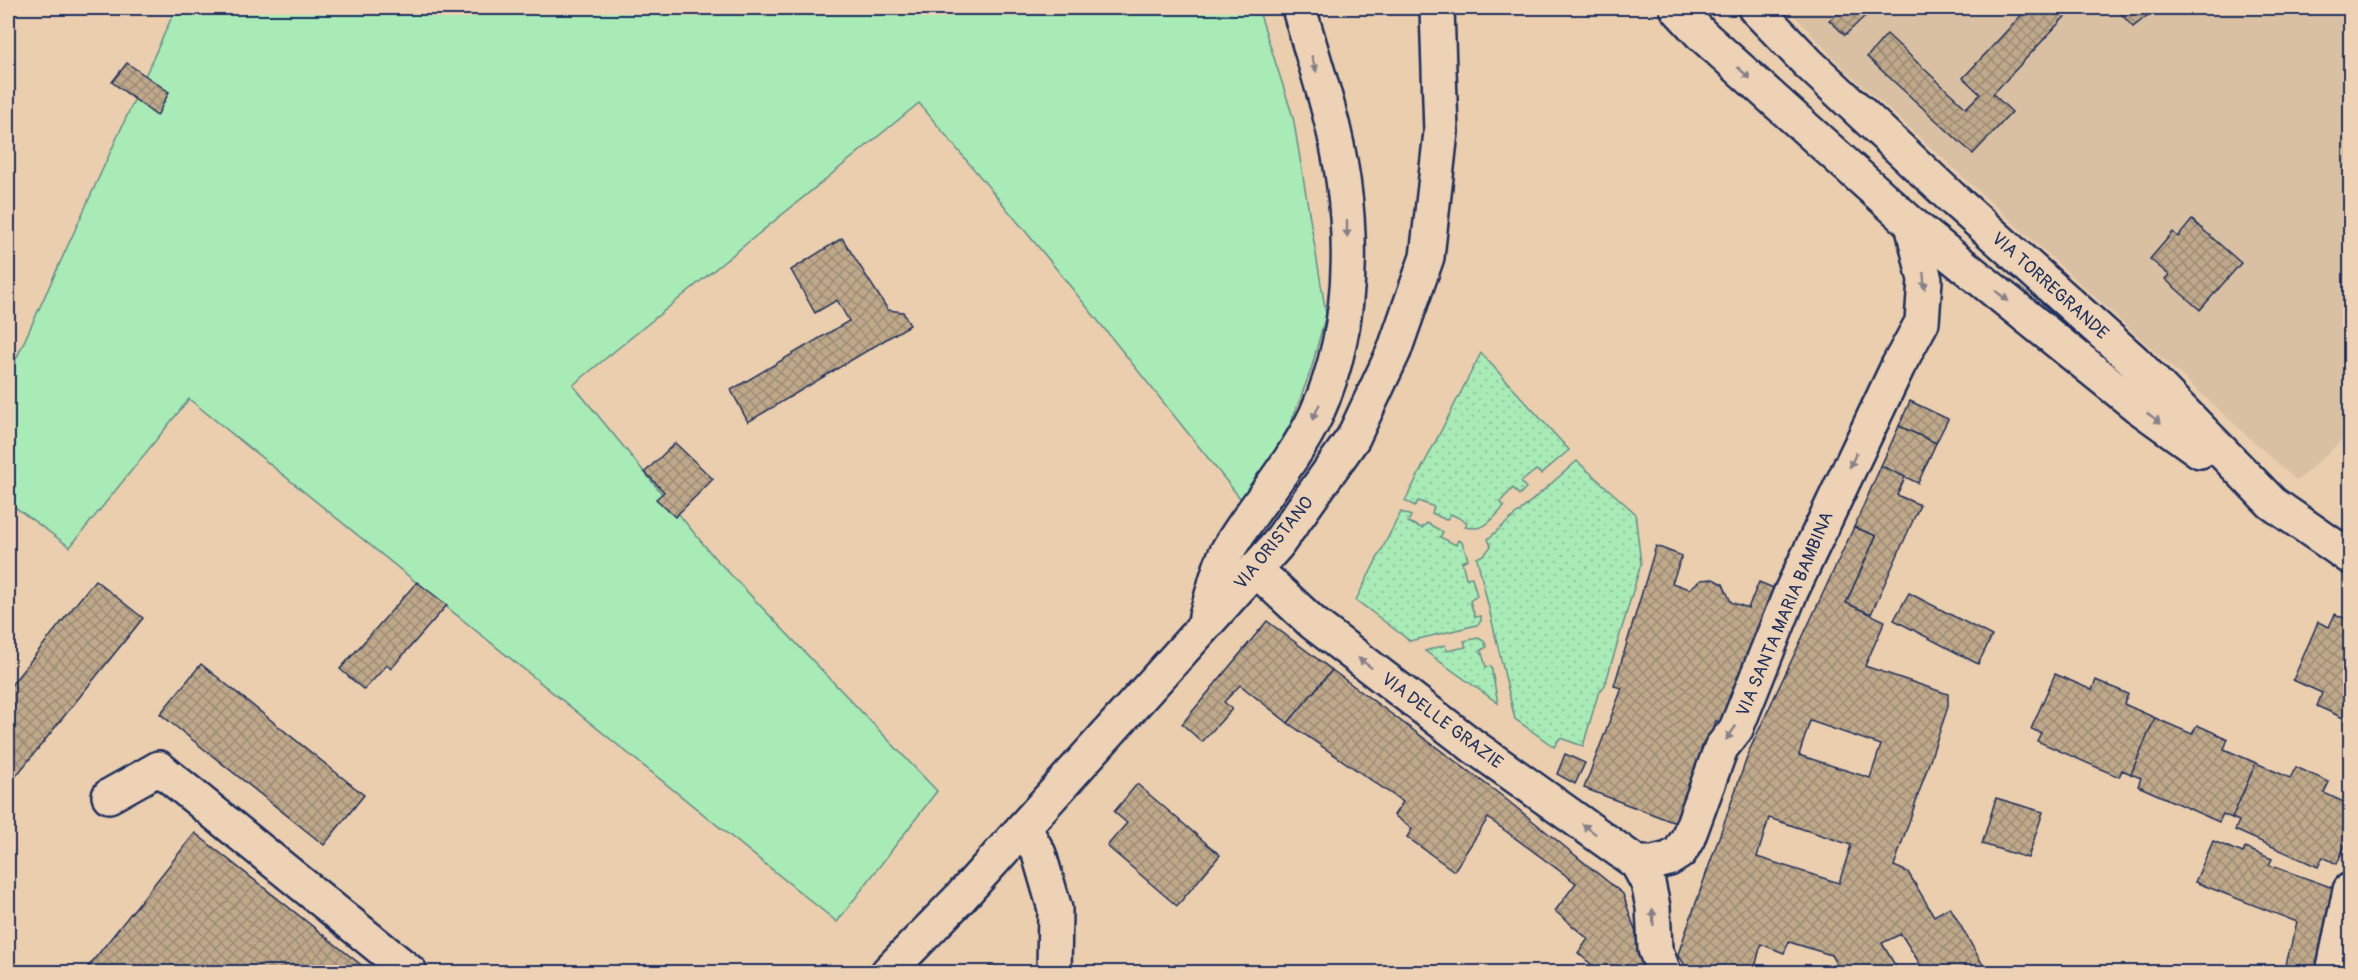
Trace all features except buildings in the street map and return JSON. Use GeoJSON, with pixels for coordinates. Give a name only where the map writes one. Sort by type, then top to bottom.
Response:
{"type":"FeatureCollection","features":[{"type":"Feature","properties":{"kind":"main road"},"geometry":{"type":"LineString","coordinates":[[1201,629],[1228,550],[1287,464],[1316,415],[1337,357],[1348,285],[1347,209],[1342,171],[1328,108],[1299,8]]}},
{"type":"Feature","properties":{"kind":"main road","name":"VIA ORISTANO"},"geometry":{"type":"LineString","coordinates":[[888,972],[960,898],[1277,546],[1353,438],[1394,351],[1427,257],[1441,132],[1437,8]]}},
{"type":"Feature","properties":{"kind":"main road"},"geometry":{"type":"LineString","coordinates":[[1677,8],[1701,34],[1912,224],[2136,405],[2272,503]]}},
{"type":"Feature","properties":{"kind":"main road","name":"VIA TORREGRANDE"},"geometry":{"type":"LineString","coordinates":[[1755,8],[1850,103],[2134,361],[2272,503],[2350,557]]}},
{"type":"Feature","properties":{"kind":"main road","name":"VIA SANTA MARIA BAMBINA"},"geometry":{"type":"LineString","coordinates":[[1637,863],[1653,863],[1669,859],[1680,852],[1688,838],[1720,748],[1736,729],[1790,594],[1898,366],[1922,322],[1925,280],[1912,224]]}},
{"type":"Feature","properties":{"kind":"main road","name":"VIA DELLE GRAZIE"},"geometry":{"type":"LineString","coordinates":[[1255,569],[1313,623],[1473,746],[1637,863]]}},
{"type":"Feature","properties":{"kind":"main road"},"geometry":{"type":"LineString","coordinates":[[109,796],[159,768],[411,972]]}},
{"type":"Feature","properties":{"kind":"main road"},"geometry":{"type":"LineString","coordinates":[[1024,827],[1039,854],[1055,909],[1054,972]]}},
{"type":"Feature","properties":{"kind":"main road"},"geometry":{"type":"LineString","coordinates":[[1637,863],[1648,883],[1653,907],[1655,949],[1664,972]]}},
{"type":"Feature","properties":{"kind":"main road"},"geometry":{"type":"LineString","coordinates":[[2333,972],[2350,890]]}},
{"type":"Feature","properties":{"kind":"shaded area"},"geometry":{"type":"Polygon","coordinates":[[[1787,8],[2350,8],[2350,433],[2297,481],[1843,68],[1787,8]]]}},
{"type":"Feature","properties":{"kind":"green space"},"geometry":{"type":"Polygon","coordinates":[[[176,8],[1258,8],[1293,117],[1326,314],[1311,370],[1290,425],[1244,503],[1050,261],[919,103],[573,385],[713,556],[937,791],[837,922],[189,399],[70,547],[8,502],[8,377],[176,8]]]}},
{"type":"Feature","properties":{"kind":"green space"},"geometry":{"type":"Polygon","coordinates":[[[1481,353],[1569,450],[1541,474],[1536,470],[1521,482],[1526,488],[1519,495],[1513,488],[1500,502],[1504,507],[1487,524],[1472,528],[1465,527],[1467,522],[1451,514],[1446,520],[1432,513],[1434,507],[1418,501],[1415,506],[1405,501],[1481,353]]]}},
{"type":"Feature","properties":{"kind":"green space"},"geometry":{"type":"Polygon","coordinates":[[[1577,461],[1635,513],[1641,564],[1605,685],[1598,694],[1583,746],[1560,738],[1554,747],[1515,719],[1477,558],[1485,554],[1491,546],[1488,539],[1577,461]]]}},
{"type":"Feature","properties":{"kind":"green space"},"geometry":{"type":"Polygon","coordinates":[[[1401,512],[1411,516],[1408,522],[1422,528],[1427,523],[1443,532],[1440,537],[1456,545],[1458,540],[1462,542],[1468,559],[1462,562],[1466,578],[1472,577],[1477,596],[1470,601],[1475,617],[1481,616],[1481,621],[1477,625],[1410,641],[1356,600],[1401,512]]]}},
{"type":"Feature","properties":{"kind":"green space"},"geometry":{"type":"Polygon","coordinates":[[[1478,638],[1484,641],[1487,647],[1481,650],[1486,667],[1491,666],[1498,703],[1425,651],[1445,645],[1447,651],[1466,647],[1464,641],[1478,638]]]}}]}
